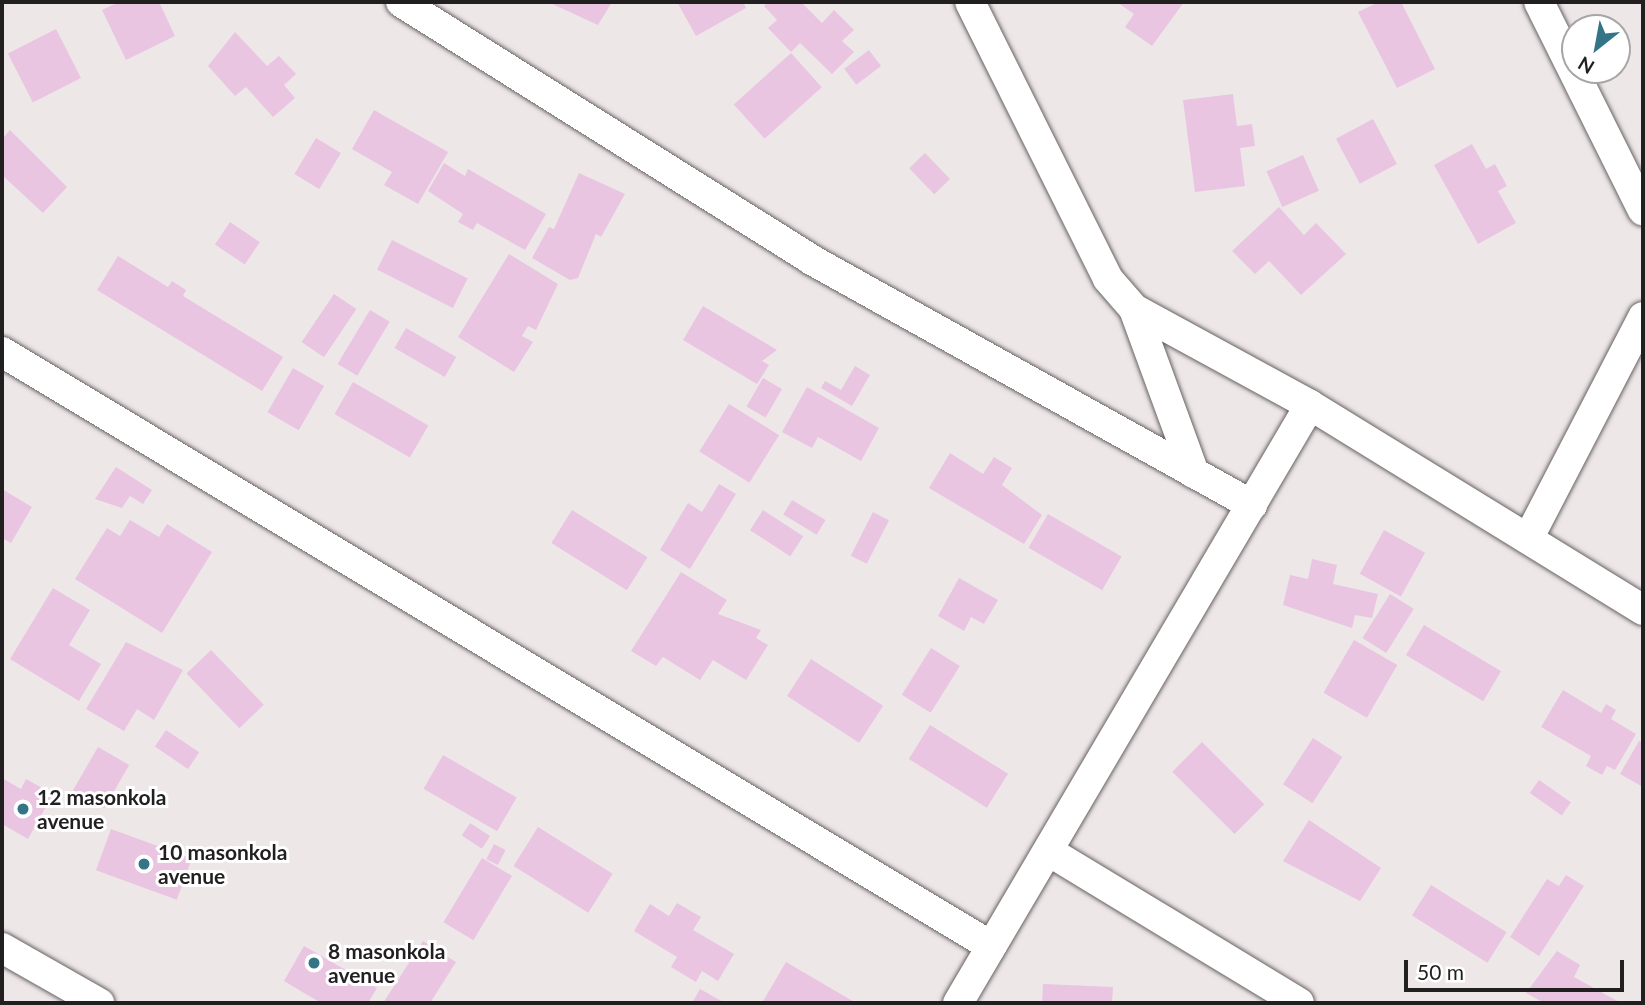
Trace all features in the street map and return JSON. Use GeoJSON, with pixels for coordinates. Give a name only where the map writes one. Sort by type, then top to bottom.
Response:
{"type":"FeatureCollection","features":[{"type":"Feature","properties":{"kind":"street"},"geometry":{"type":"LineString","coordinates":[[401,2],[810,259],[1252,505]]}},
{"type":"Feature","properties":{"kind":"street"},"geometry":{"type":"LineString","coordinates":[[970,2],[1108,279],[1134,309],[1310,405],[1643,610]]}},
{"type":"Feature","properties":{"kind":"street"},"geometry":{"type":"LineString","coordinates":[[1539,2],[1643,211]]}},
{"type":"Feature","properties":{"kind":"street"},"geometry":{"type":"LineString","coordinates":[[1134,309],[1194,473]]}},
{"type":"Feature","properties":{"kind":"street"},"geometry":{"type":"LineString","coordinates":[[1528,539],[1643,317]]}},
{"type":"Feature","properties":{"kind":"street"},"geometry":{"type":"LineString","coordinates":[[2,352],[991,946]]}},
{"type":"Feature","properties":{"kind":"street"},"geometry":{"type":"LineString","coordinates":[[958,1003],[1050,852],[1310,405]]}},
{"type":"Feature","properties":{"kind":"street"},"geometry":{"type":"LineString","coordinates":[[1050,852],[1299,1003]]}},
{"type":"Feature","properties":{"kind":"street"},"geometry":{"type":"LineString","coordinates":[[2,948],[99,1003]]}},
{"type":"Feature","properties":{"kind":"building"},"geometry":{"type":"Polygon","coordinates":[[[119,2],[159,2],[175,36],[126,60],[102,10],[119,2]]]}},
{"type":"Feature","properties":{"kind":"building"},"geometry":{"type":"Polygon","coordinates":[[[548,2],[612,2],[598,25],[548,2]]]}},
{"type":"Feature","properties":{"kind":"building"},"geometry":{"type":"Polygon","coordinates":[[[677,2],[743,2],[746,8],[696,36],[677,2]]]}},
{"type":"Feature","properties":{"kind":"building"},"geometry":{"type":"Polygon","coordinates":[[[768,2],[801,2],[822,23],[834,10],[854,30],[842,41],[854,52],[832,74],[800,43],[791,52],[768,28],[777,20],[764,6],[768,2]]]}},
{"type":"Feature","properties":{"kind":"building"},"geometry":{"type":"Polygon","coordinates":[[[1117,2],[1184,2],[1152,46],[1125,27],[1134,14],[1117,2]]]}},
{"type":"Feature","properties":{"kind":"building"},"geometry":{"type":"Polygon","coordinates":[[[1379,2],[1401,2],[1435,69],[1397,88],[1358,12],[1379,2]]]}},
{"type":"Feature","properties":{"kind":"building"},"geometry":{"type":"Polygon","coordinates":[[[56,29],[81,78],[33,103],[8,54],[56,29]]]}},
{"type":"Feature","properties":{"kind":"building"},"geometry":{"type":"Polygon","coordinates":[[[235,32],[267,66],[279,56],[296,74],[284,85],[295,98],[273,117],[246,87],[235,96],[208,66],[235,32]]]}},
{"type":"Feature","properties":{"kind":"building"},"geometry":{"type":"Polygon","coordinates":[[[869,50],[881,66],[856,85],[844,69],[869,50]]]}},
{"type":"Feature","properties":{"kind":"building"},"geometry":{"type":"Polygon","coordinates":[[[791,53],[822,87],[765,139],[734,105],[791,53]]]}},
{"type":"Feature","properties":{"kind":"building"},"geometry":{"type":"Polygon","coordinates":[[[1233,94],[1237,126],[1252,124],[1255,146],[1240,148],[1245,186],[1195,192],[1183,100],[1233,94]]]}},
{"type":"Feature","properties":{"kind":"building"},"geometry":{"type":"Polygon","coordinates":[[[374,110],[448,152],[418,204],[384,185],[392,172],[352,149],[374,110]]]}},
{"type":"Feature","properties":{"kind":"building"},"geometry":{"type":"Polygon","coordinates":[[[1373,119],[1397,164],[1360,184],[1336,139],[1373,119]]]}},
{"type":"Feature","properties":{"kind":"building"},"geometry":{"type":"Polygon","coordinates":[[[10,130],[67,187],[43,213],[2,175],[2,139],[10,130]]]}},
{"type":"Feature","properties":{"kind":"building"},"geometry":{"type":"Polygon","coordinates":[[[316,138],[341,153],[319,189],[294,174],[316,138]]]}},
{"type":"Feature","properties":{"kind":"building"},"geometry":{"type":"Polygon","coordinates":[[[1472,144],[1486,169],[1495,164],[1507,186],[1498,191],[1516,223],[1478,244],[1434,165],[1472,144]]]}},
{"type":"Feature","properties":{"kind":"building"},"geometry":{"type":"Polygon","coordinates":[[[925,153],[950,179],[934,194],[909,168],[925,153]]]}},
{"type":"Feature","properties":{"kind":"building"},"geometry":{"type":"Polygon","coordinates":[[[1303,155],[1319,191],[1282,207],[1266,171],[1303,155]]]}},
{"type":"Feature","properties":{"kind":"building"},"geometry":{"type":"Polygon","coordinates":[[[444,163],[465,176],[468,169],[546,214],[525,250],[477,223],[473,230],[458,222],[463,214],[428,191],[444,163]]]}},
{"type":"Feature","properties":{"kind":"building"},"geometry":{"type":"Polygon","coordinates":[[[579,173],[625,194],[601,237],[596,234],[578,278],[570,280],[532,258],[549,227],[554,229],[579,173]]]}},
{"type":"Feature","properties":{"kind":"building"},"geometry":{"type":"Polygon","coordinates":[[[1279,207],[1304,235],[1316,223],[1346,254],[1301,295],[1269,261],[1255,274],[1232,251],[1279,207]]]}},
{"type":"Feature","properties":{"kind":"building"},"geometry":{"type":"Polygon","coordinates":[[[230,222],[260,242],[245,265],[215,244],[230,222]]]}},
{"type":"Feature","properties":{"kind":"building"},"geometry":{"type":"Polygon","coordinates":[[[392,240],[468,279],[453,308],[377,269],[392,240]]]}},
{"type":"Feature","properties":{"kind":"building"},"geometry":{"type":"Polygon","coordinates":[[[509,254],[558,284],[536,330],[528,326],[522,336],[533,342],[514,372],[458,337],[509,254]]]}},
{"type":"Feature","properties":{"kind":"building"},"geometry":{"type":"Polygon","coordinates":[[[118,256],[168,287],[172,281],[186,290],[183,296],[283,357],[262,391],[97,290],[118,256]]]}},
{"type":"Feature","properties":{"kind":"building"},"geometry":{"type":"Polygon","coordinates":[[[334,294],[356,309],[324,357],[302,342],[334,294]]]}},
{"type":"Feature","properties":{"kind":"building"},"geometry":{"type":"Polygon","coordinates":[[[703,306],[777,350],[762,361],[769,365],[757,384],[683,340],[703,306]]]}},
{"type":"Feature","properties":{"kind":"building"},"geometry":{"type":"Polygon","coordinates":[[[370,310],[390,322],[357,376],[338,364],[370,310]]]}},
{"type":"Feature","properties":{"kind":"building"},"geometry":{"type":"Polygon","coordinates":[[[406,328],[456,357],[445,377],[394,348],[406,328]]]}},
{"type":"Feature","properties":{"kind":"building"},"geometry":{"type":"Polygon","coordinates":[[[855,366],[870,375],[852,406],[821,388],[825,381],[841,390],[855,366]]]}},
{"type":"Feature","properties":{"kind":"building"},"geometry":{"type":"Polygon","coordinates":[[[293,368],[324,386],[299,430],[268,412],[293,368]]]}},
{"type":"Feature","properties":{"kind":"building"},"geometry":{"type":"Polygon","coordinates":[[[763,378],[782,389],[766,418],[746,407],[763,378]]]}},
{"type":"Feature","properties":{"kind":"building"},"geometry":{"type":"Polygon","coordinates":[[[353,382],[428,426],[410,458],[334,414],[353,382]]]}},
{"type":"Feature","properties":{"kind":"building"},"geometry":{"type":"Polygon","coordinates":[[[807,387],[879,428],[861,461],[818,437],[812,448],[782,432],[807,387]]]}},
{"type":"Feature","properties":{"kind":"building"},"geometry":{"type":"Polygon","coordinates":[[[729,404],[779,435],[749,483],[699,451],[729,404]]]}},
{"type":"Feature","properties":{"kind":"building"},"geometry":{"type":"Polygon","coordinates":[[[950,453],[983,474],[994,457],[1012,468],[1002,485],[1042,515],[1024,544],[929,488],[950,453]]]}},
{"type":"Feature","properties":{"kind":"building"},"geometry":{"type":"Polygon","coordinates":[[[116,467],[152,490],[143,504],[130,496],[122,508],[95,499],[116,467]]]}},
{"type":"Feature","properties":{"kind":"building"},"geometry":{"type":"Polygon","coordinates":[[[719,484],[736,494],[690,569],[660,550],[688,503],[702,512],[719,484]]]}},
{"type":"Feature","properties":{"kind":"building"},"geometry":{"type":"Polygon","coordinates":[[[2,489],[32,507],[11,543],[2,538],[2,489]]]}},
{"type":"Feature","properties":{"kind":"building"},"geometry":{"type":"Polygon","coordinates":[[[792,500],[825,520],[817,535],[783,515],[792,500]]]}},
{"type":"Feature","properties":{"kind":"building"},"geometry":{"type":"Polygon","coordinates":[[[572,510],[647,557],[627,590],[551,543],[572,510]]]}},
{"type":"Feature","properties":{"kind":"building"},"geometry":{"type":"Polygon","coordinates":[[[763,510],[803,536],[790,556],[750,530],[763,510]]]}},
{"type":"Feature","properties":{"kind":"building"},"geometry":{"type":"Polygon","coordinates":[[[873,512],[889,520],[867,564],[851,556],[873,512]]]}},
{"type":"Feature","properties":{"kind":"building"},"geometry":{"type":"Polygon","coordinates":[[[1048,514],[1122,556],[1102,590],[1028,548],[1048,514]]]}},
{"type":"Feature","properties":{"kind":"building"},"geometry":{"type":"Polygon","coordinates":[[[130,520],[159,537],[167,524],[212,552],[162,633],[75,579],[107,528],[120,536],[130,520]]]}},
{"type":"Feature","properties":{"kind":"building"},"geometry":{"type":"Polygon","coordinates":[[[1384,530],[1425,553],[1401,597],[1360,574],[1384,530]]]}},
{"type":"Feature","properties":{"kind":"building"},"geometry":{"type":"Polygon","coordinates":[[[1312,559],[1337,565],[1333,584],[1378,594],[1372,618],[1355,615],[1352,628],[1283,605],[1290,575],[1308,579],[1312,559]]]}},
{"type":"Feature","properties":{"kind":"building"},"geometry":{"type":"Polygon","coordinates":[[[681,572],[727,600],[718,614],[761,630],[756,638],[768,645],[746,680],[713,660],[700,680],[663,657],[656,666],[631,651],[681,572]]]}},
{"type":"Feature","properties":{"kind":"building"},"geometry":{"type":"Polygon","coordinates":[[[959,578],[998,600],[984,624],[971,617],[964,631],[938,616],[959,578]]]}},
{"type":"Feature","properties":{"kind":"building"},"geometry":{"type":"Polygon","coordinates":[[[53,588],[90,610],[69,645],[101,664],[79,701],[10,659],[53,588]]]}},
{"type":"Feature","properties":{"kind":"building"},"geometry":{"type":"Polygon","coordinates":[[[1390,594],[1414,609],[1386,653],[1362,638],[1390,594]]]}},
{"type":"Feature","properties":{"kind":"building"},"geometry":{"type":"Polygon","coordinates":[[[1424,625],[1501,671],[1483,701],[1406,655],[1424,625]]]}},
{"type":"Feature","properties":{"kind":"building"},"geometry":{"type":"Polygon","coordinates":[[[1354,640],[1397,665],[1367,718],[1324,693],[1354,640]]]}},
{"type":"Feature","properties":{"kind":"building"},"geometry":{"type":"Polygon","coordinates":[[[126,642],[183,670],[154,720],[137,709],[124,731],[86,709],[126,642]]]}},
{"type":"Feature","properties":{"kind":"building"},"geometry":{"type":"Polygon","coordinates":[[[931,648],[960,666],[931,713],[902,695],[931,648]]]}},
{"type":"Feature","properties":{"kind":"building"},"geometry":{"type":"Polygon","coordinates":[[[211,650],[264,705],[239,728],[187,674],[211,650]]]}},
{"type":"Feature","properties":{"kind":"building"},"geometry":{"type":"Polygon","coordinates":[[[811,659],[883,706],[859,743],[787,696],[811,659]]]}},
{"type":"Feature","properties":{"kind":"building"},"geometry":{"type":"Polygon","coordinates":[[[1563,690],[1601,713],[1606,704],[1616,710],[1611,719],[1636,734],[1615,770],[1607,766],[1602,775],[1586,766],[1591,756],[1541,727],[1563,690]]]}},
{"type":"Feature","properties":{"kind":"building"},"geometry":{"type":"Polygon","coordinates":[[[930,725],[1008,774],[987,808],[909,759],[930,725]]]}},
{"type":"Feature","properties":{"kind":"building"},"geometry":{"type":"Polygon","coordinates":[[[166,730],[199,752],[188,769],[155,747],[166,730]]]}},
{"type":"Feature","properties":{"kind":"building"},"geometry":{"type":"Polygon","coordinates":[[[1313,738],[1342,757],[1312,803],[1283,784],[1313,738]]]}},
{"type":"Feature","properties":{"kind":"building"},"geometry":{"type":"Polygon","coordinates":[[[1639,741],[1643,743],[1643,787],[1620,774],[1639,741]]]}},
{"type":"Feature","properties":{"kind":"building"},"geometry":{"type":"Polygon","coordinates":[[[1202,742],[1264,804],[1235,834],[1172,772],[1202,742]]]}},
{"type":"Feature","properties":{"kind":"building"},"geometry":{"type":"Polygon","coordinates":[[[98,747],[129,765],[104,808],[73,790],[98,747]]]}},
{"type":"Feature","properties":{"kind":"building"},"geometry":{"type":"Polygon","coordinates":[[[443,755],[517,797],[497,831],[424,789],[443,755]]]}},
{"type":"Feature","properties":{"kind":"building","name":"12 masonkola avenue"},"geometry":{"type":"Polygon","coordinates":[[[2,778],[21,789],[26,779],[53,794],[28,839],[2,824],[2,778]]]}},
{"type":"Feature","properties":{"kind":"building"},"geometry":{"type":"Polygon","coordinates":[[[1539,780],[1571,802],[1562,815],[1530,793],[1539,780]]]}},
{"type":"Feature","properties":{"kind":"building"},"geometry":{"type":"Polygon","coordinates":[[[1309,820],[1381,868],[1360,901],[1283,861],[1309,820]]]}},
{"type":"Feature","properties":{"kind":"building"},"geometry":{"type":"Polygon","coordinates":[[[470,823],[490,836],[482,849],[462,836],[470,823]]]}},
{"type":"Feature","properties":{"kind":"building"},"geometry":{"type":"Polygon","coordinates":[[[538,827],[613,874],[588,913],[514,866],[538,827]]]}},
{"type":"Feature","properties":{"kind":"building","name":"10 masonkola avenue"},"geometry":{"type":"Polygon","coordinates":[[[111,829],[192,858],[177,900],[96,870],[111,829]]]}},
{"type":"Feature","properties":{"kind":"building"},"geometry":{"type":"Polygon","coordinates":[[[494,844],[506,850],[498,865],[486,859],[494,844]]]}},
{"type":"Feature","properties":{"kind":"building"},"geometry":{"type":"Polygon","coordinates":[[[482,858],[512,876],[473,940],[443,922],[482,858]]]}},
{"type":"Feature","properties":{"kind":"building"},"geometry":{"type":"Polygon","coordinates":[[[1566,875],[1584,886],[1539,956],[1510,937],[1547,879],[1559,886],[1566,875]]]}},
{"type":"Feature","properties":{"kind":"building"},"geometry":{"type":"Polygon","coordinates":[[[1431,885],[1506,932],[1487,963],[1412,916],[1431,885]]]}},
{"type":"Feature","properties":{"kind":"building"},"geometry":{"type":"Polygon","coordinates":[[[677,903],[701,917],[693,930],[734,954],[718,981],[702,971],[696,982],[671,967],[677,957],[634,931],[650,904],[669,916],[677,903]]]}},
{"type":"Feature","properties":{"kind":"building"},"geometry":{"type":"Polygon","coordinates":[[[423,941],[456,962],[430,1003],[383,1003],[423,941]]]}},
{"type":"Feature","properties":{"kind":"building","name":"8 masonkola avenue"},"geometry":{"type":"Polygon","coordinates":[[[304,946],[377,988],[368,1003],[321,1003],[284,981],[304,946]]]}},
{"type":"Feature","properties":{"kind":"building"},"geometry":{"type":"Polygon","coordinates":[[[1557,951],[1580,965],[1574,977],[1621,1003],[1544,1003],[1526,993],[1557,951]]]}},
{"type":"Feature","properties":{"kind":"building"},"geometry":{"type":"Polygon","coordinates":[[[786,962],[856,1003],[762,1003],[786,962]]]}},
{"type":"Feature","properties":{"kind":"building"},"geometry":{"type":"Polygon","coordinates":[[[1043,984],[1113,987],[1112,1003],[1042,1003],[1043,984]]]}},
{"type":"Feature","properties":{"kind":"building"},"geometry":{"type":"Polygon","coordinates":[[[700,989],[725,1003],[692,1003],[700,989]]]}},
{"type":"Feature","properties":{"kind":"place","name":"12 masonkola avenue"},"geometry":{"type":"Point","coordinates":[23,809]}},
{"type":"Feature","properties":{"kind":"place","name":"10 masonkola avenue"},"geometry":{"type":"Point","coordinates":[144,864]}},
{"type":"Feature","properties":{"kind":"place","name":"8 masonkola avenue"},"geometry":{"type":"Point","coordinates":[314,963]}}]}
